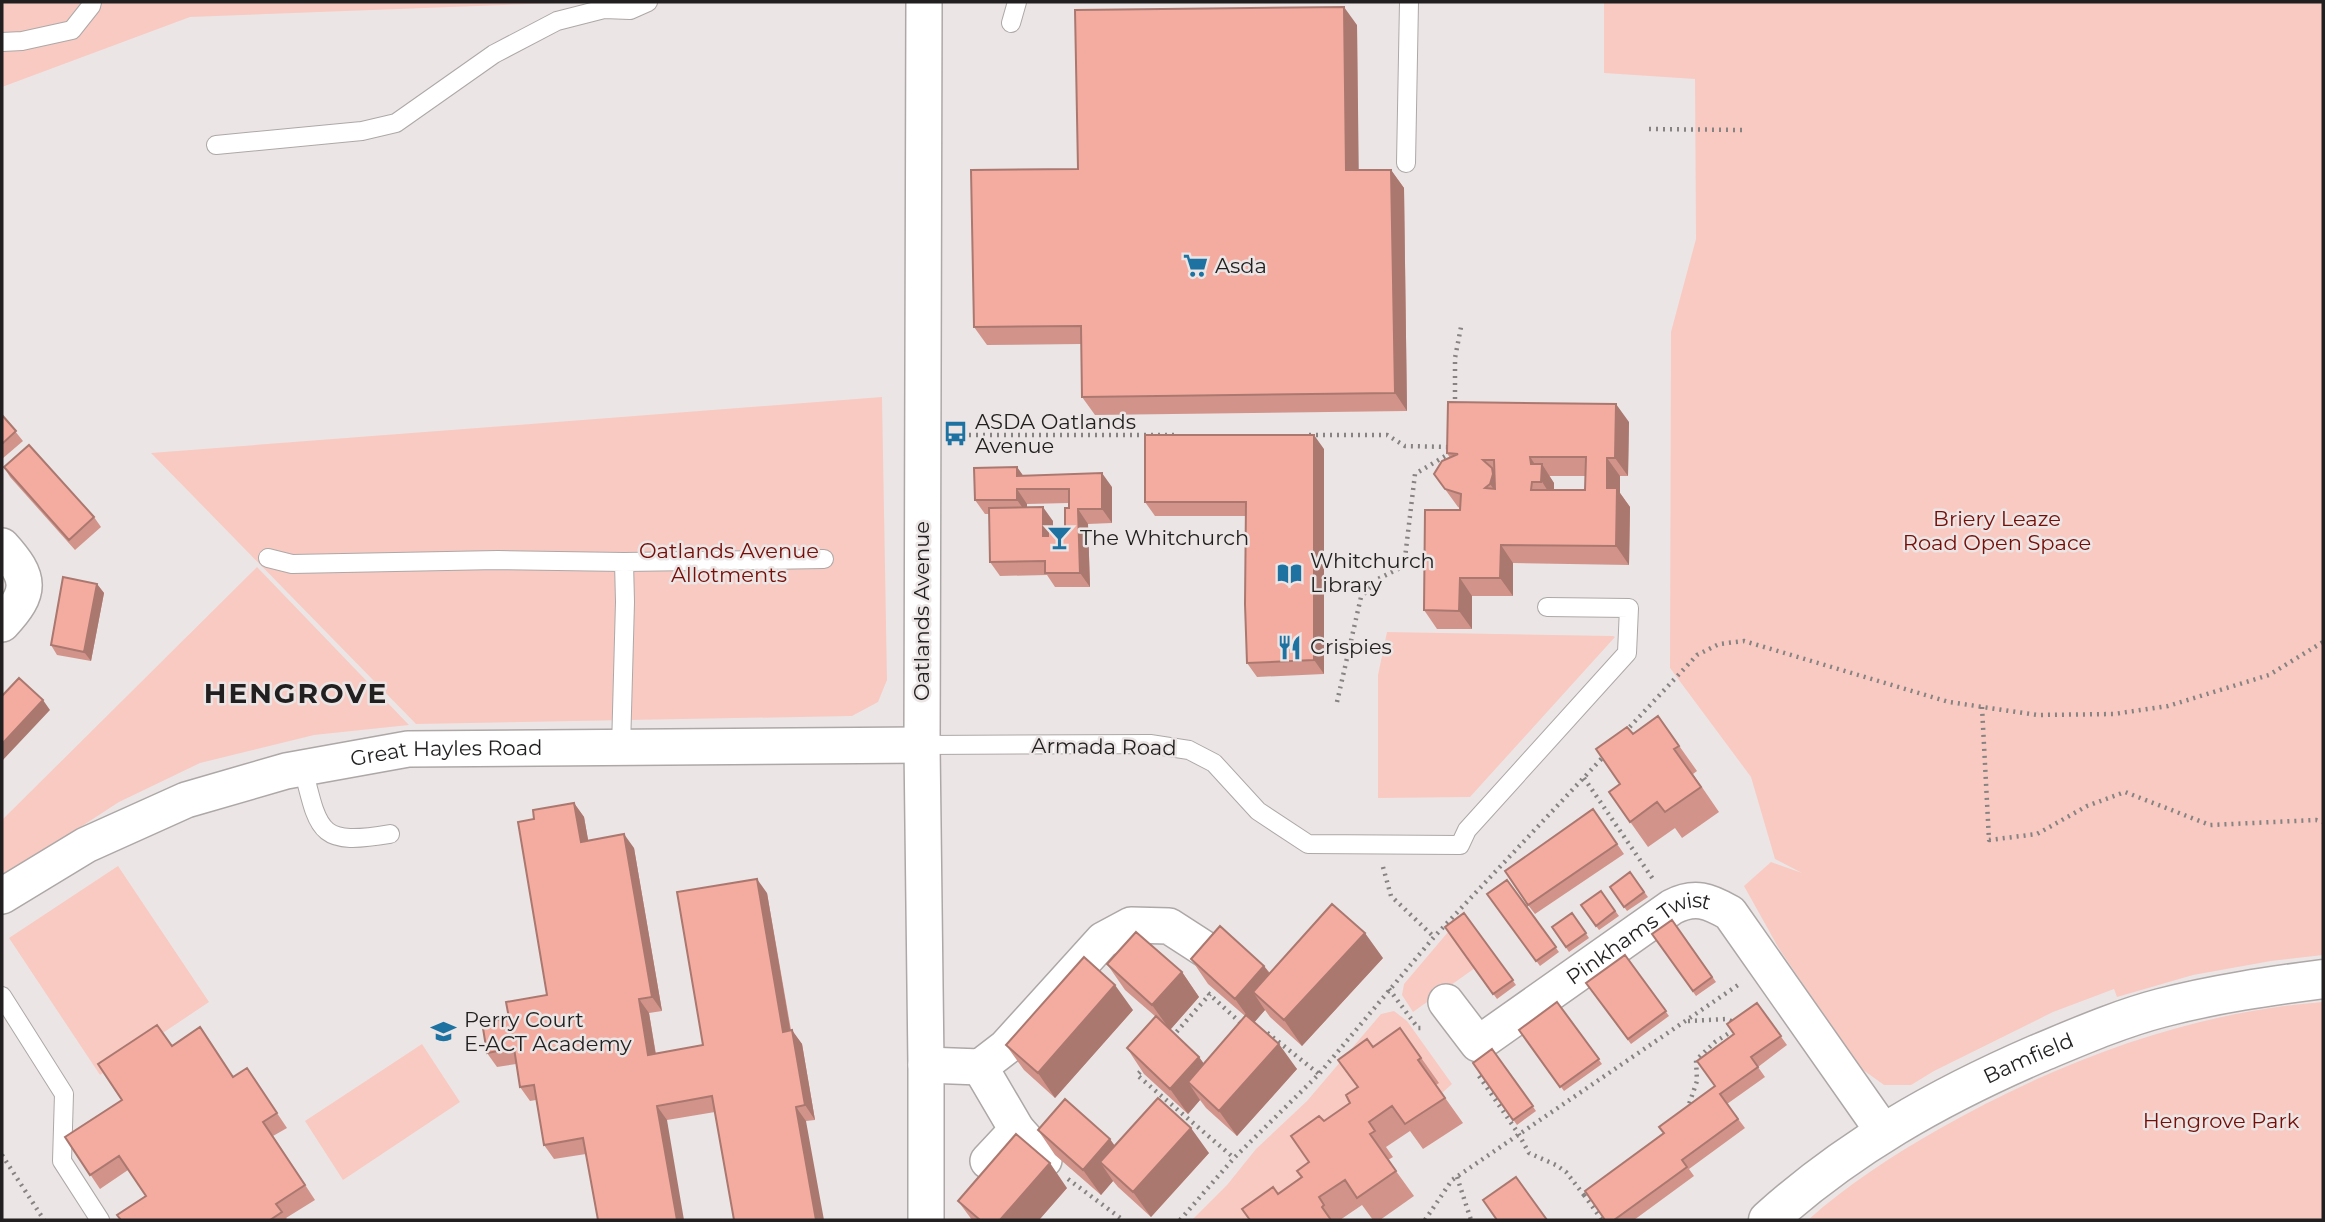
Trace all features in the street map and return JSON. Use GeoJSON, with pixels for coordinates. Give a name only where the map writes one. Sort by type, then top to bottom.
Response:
{"type":"FeatureCollection","features":[{"type":"Feature","properties":{"kind":"street","name":"Oatlands Avenue"},"geometry":{"type":"LineString","coordinates":[[924,2],[922,745],[926,1220]]}},
{"type":"Feature","properties":{"kind":"street"},"geometry":{"type":"LineString","coordinates":[[2,546],[23,574],[24,592],[16,609],[2,624]]}},
{"type":"Feature","properties":{"kind":"street","name":"Great Hayles Road"},"geometry":{"type":"LineString","coordinates":[[2,896],[86,845],[186,800],[303,768],[408,749],[922,745]]}},
{"type":"Feature","properties":{"kind":"street","name":"Pinkhams Twist"},"geometry":{"type":"LineString","coordinates":[[1478,1044],[1672,907],[1681,902],[1709,901],[1730,913],[1883,1131]]}},
{"type":"Feature","properties":{"kind":"street"},"geometry":{"type":"LineString","coordinates":[[926,1065],[980,1067],[1006,1046],[1103,940],[1131,926],[1169,926],[1217,957]]}},
{"type":"Feature","properties":{"kind":"street","name":"Bamfield"},"geometry":{"type":"LineString","coordinates":[[1768,1220],[1800,1191],[1883,1131],[1992,1074],[2087,1033],[2162,1008],[2323,979]]}},
{"type":"Feature","properties":{"kind":"street"},"geometry":{"type":"LineString","coordinates":[[1446,1002],[1478,1044]]}},
{"type":"Feature","properties":{"kind":"street"},"geometry":{"type":"LineString","coordinates":[[980,1067],[1017,1130],[1044,1160]]}},
{"type":"Feature","properties":{"kind":"street"},"geometry":{"type":"LineString","coordinates":[[988,1161],[1017,1130]]}},
{"type":"Feature","properties":{"kind":"lane"},"geometry":{"type":"LineString","coordinates":[[5,43],[72,30],[92,2]]}},
{"type":"Feature","properties":{"kind":"lane"},"geometry":{"type":"LineString","coordinates":[[216,145],[362,131],[396,122],[494,54],[557,21],[604,9],[630,10],[648,2]]}},
{"type":"Feature","properties":{"kind":"lane"},"geometry":{"type":"LineString","coordinates":[[1011,23],[1017,2]]}},
{"type":"Feature","properties":{"kind":"lane"},"geometry":{"type":"LineString","coordinates":[[1406,163],[1409,2]]}},
{"type":"Feature","properties":{"kind":"lane"},"geometry":{"type":"LineString","coordinates":[[268,558],[292,564],[498,559],[624,562],[824,559]]}},
{"type":"Feature","properties":{"kind":"lane"},"geometry":{"type":"LineString","coordinates":[[621,747],[624,562]]}},
{"type":"Feature","properties":{"kind":"lane","name":"Armada Road"},"geometry":{"type":"LineString","coordinates":[[922,745],[1150,744],[1189,750],[1214,762],[1258,811],[1308,844],[1460,845],[1467,830],[1626,653],[1629,608],[1548,607]]}},
{"type":"Feature","properties":{"kind":"lane"},"geometry":{"type":"LineString","coordinates":[[303,768],[313,807],[326,830],[348,839],[390,834]]}},
{"type":"Feature","properties":{"kind":"lane"},"geometry":{"type":"LineString","coordinates":[[2,996],[64,1094],[62,1161],[100,1220]]}},
{"type":"Feature","properties":{"kind":"path"},"geometry":{"type":"LineString","coordinates":[[1649,130],[1742,130]]}},
{"type":"Feature","properties":{"kind":"path"},"geometry":{"type":"LineString","coordinates":[[1455,409],[1455,358],[1461,327]]}},
{"type":"Feature","properties":{"kind":"path"},"geometry":{"type":"LineString","coordinates":[[922,435],[1182,435]]}},
{"type":"Feature","properties":{"kind":"path"},"geometry":{"type":"LineString","coordinates":[[1305,435],[1387,435],[1405,446],[1455,447],[1452,453],[1415,474],[1404,566],[1378,579],[1361,597],[1336,702]]}},
{"type":"Feature","properties":{"kind":"path"},"geometry":{"type":"LineString","coordinates":[[1620,738],[1697,655],[1719,644],[1744,642],[1949,702],[2037,715],[2114,714],[2168,706],[2269,675],[2323,642]]}},
{"type":"Feature","properties":{"kind":"path"},"geometry":{"type":"LineString","coordinates":[[1982,707],[1989,840],[2037,834],[2087,806],[2125,792],[2210,825],[2316,820],[2323,822]]}},
{"type":"Feature","properties":{"kind":"path"},"geometry":{"type":"LineString","coordinates":[[1180,1220],[1234,1158],[1319,1073],[1434,937],[1611,748]]}},
{"type":"Feature","properties":{"kind":"path"},"geometry":{"type":"LineString","coordinates":[[1584,778],[1672,907]]}},
{"type":"Feature","properties":{"kind":"path"},"geometry":{"type":"LineString","coordinates":[[1378,845],[1391,896],[1434,937]]}},
{"type":"Feature","properties":{"kind":"path"},"geometry":{"type":"LineString","coordinates":[[1217,957],[1199,985],[1245,1026]]}},
{"type":"Feature","properties":{"kind":"path"},"geometry":{"type":"LineString","coordinates":[[1425,1220],[1451,1180],[1766,966]]}},
{"type":"Feature","properties":{"kind":"path"},"geometry":{"type":"LineString","coordinates":[[1164,1045],[1210,994]]}},
{"type":"Feature","properties":{"kind":"path"},"geometry":{"type":"LineString","coordinates":[[1684,1022],[1727,1019],[1741,1026],[1715,1042],[1696,1060],[1697,1081],[1686,1114]]}},
{"type":"Feature","properties":{"kind":"path"},"geometry":{"type":"LineString","coordinates":[[1254,1034],[1265,1031],[1319,1073]]}},
{"type":"Feature","properties":{"kind":"path"},"geometry":{"type":"LineString","coordinates":[[1478,1044],[1472,1067],[1529,1153],[1566,1172],[1602,1220]]}},
{"type":"Feature","properties":{"kind":"path"},"geometry":{"type":"LineString","coordinates":[[1146,1065],[1137,1075],[1234,1158]]}},
{"type":"Feature","properties":{"kind":"path"},"geometry":{"type":"LineString","coordinates":[[2,1155],[44,1220]]}},
{"type":"Feature","properties":{"kind":"path"},"geometry":{"type":"LineString","coordinates":[[1044,1160],[1123,1220]]}},
{"type":"Feature","properties":{"kind":"path"},"geometry":{"type":"LineString","coordinates":[[1457,1177],[1471,1220]]}},
{"type":"Feature","properties":{"kind":"path"},"geometry":{"type":"LineString","coordinates":[[1584,1195],[1592,1189]]}},
{"type":"Feature","properties":{"kind":"green space"},"geometry":{"type":"Polygon","coordinates":[[[2,2],[583,2],[190,17],[2,87],[2,2]]]}},
{"type":"Feature","properties":{"kind":"green space","name":"Briery Leaze Road Open Space"},"geometry":{"type":"Polygon","coordinates":[[[1604,2],[2323,2],[2323,955],[2193,975],[2117,997],[2114,989],[2053,1012],[1911,1085],[1884,1085],[1859,1067],[1778,947],[1744,886],[1771,862],[1802,873],[1775,859],[1751,777],[1670,668],[1671,332],[1696,239],[1695,79],[1604,73],[1604,2]]]}},
{"type":"Feature","properties":{"kind":"green space","name":"Oatlands Avenue Allotments"},"geometry":{"type":"Polygon","coordinates":[[[882,397],[887,680],[878,702],[852,716],[416,724],[151,453],[882,397]]]}},
{"type":"Feature","properties":{"kind":"green space"},"geometry":{"type":"Polygon","coordinates":[[[257,567],[409,725],[314,735],[200,763],[119,802],[2,878],[2,820],[257,567]]]}},
{"type":"Feature","properties":{"kind":"green space"},"geometry":{"type":"Polygon","coordinates":[[[1387,632],[1615,637],[1470,797],[1378,798],[1378,675],[1387,632]]]}},
{"type":"Feature","properties":{"kind":"green space"},"geometry":{"type":"Polygon","coordinates":[[[118,866],[209,1002],[100,1075],[9,938],[118,866]]]}},
{"type":"Feature","properties":{"kind":"green space"},"geometry":{"type":"Polygon","coordinates":[[[1448,932],[1475,968],[1413,1012],[1402,995],[1404,984],[1448,932]]]}},
{"type":"Feature","properties":{"kind":"green space","name":"Hengrove Park"},"geometry":{"type":"Polygon","coordinates":[[[2323,1002],[2323,1220],[1808,1220],[1854,1183],[1922,1139],[1983,1105],[2076,1062],[2124,1044],[2222,1017],[2323,1002]]]}},
{"type":"Feature","properties":{"kind":"green space"},"geometry":{"type":"Polygon","coordinates":[[[1394,1011],[1407,1021],[1452,1084],[1442,1093],[1436,1085],[1439,1083],[1376,1112],[1327,1187],[1279,1220],[1192,1220],[1227,1185],[1256,1149],[1307,1101],[1381,1014],[1394,1011]]]}},
{"type":"Feature","properties":{"kind":"green space"},"geometry":{"type":"Polygon","coordinates":[[[422,1044],[460,1102],[343,1180],[305,1121],[422,1044]]]}},
{"type":"Feature","properties":{"kind":"building","name":"Asda"},"geometry":{"type":"Polygon","coordinates":[[[1344,7],[1346,170],[1391,170],[1395,393],[1082,397],[1081,326],[974,327],[971,170],[1078,169],[1075,10],[1344,7]]]}},
{"type":"Feature","properties":{"kind":"building"},"geometry":{"type":"Polygon","coordinates":[[[1448,402],[1616,404],[1615,458],[1607,458],[1607,488],[1617,488],[1616,546],[1501,545],[1500,578],[1460,578],[1459,611],[1424,610],[1425,510],[1460,510],[1461,494],[1445,489],[1434,474],[1442,461],[1458,454],[1447,453],[1448,402]],[[1530,457],[1531,464],[1542,464],[1541,482],[1532,482],[1531,490],[1585,490],[1586,457],[1530,457]],[[1483,460],[1492,468],[1493,474],[1490,484],[1485,488],[1495,489],[1494,460],[1483,460]]]}},
{"type":"Feature","properties":{"kind":"building"},"geometry":{"type":"Polygon","coordinates":[[[2,415],[16,431],[2,444],[2,415]]]}},
{"type":"Feature","properties":{"kind":"building"},"geometry":{"type":"Polygon","coordinates":[[[1145,435],[1314,435],[1314,660],[1247,663],[1246,502],[1145,502],[1145,435]]]}},
{"type":"Feature","properties":{"kind":"building"},"geometry":{"type":"Polygon","coordinates":[[[29,445],[94,517],[69,540],[4,467],[29,445]]]}},
{"type":"Feature","properties":{"kind":"building"},"geometry":{"type":"Polygon","coordinates":[[[1017,467],[1017,476],[1102,473],[1102,509],[1078,509],[1080,573],[1045,573],[1045,561],[990,562],[989,508],[1043,507],[1043,536],[1048,536],[1048,527],[1065,527],[1069,489],[1017,489],[1017,500],[975,500],[974,468],[1017,467]]]}},
{"type":"Feature","properties":{"kind":"building"},"geometry":{"type":"Polygon","coordinates":[[[63,577],[97,584],[84,652],[51,645],[63,577]]]}},
{"type":"Feature","properties":{"kind":"building"},"geometry":{"type":"Polygon","coordinates":[[[19,678],[43,700],[2,744],[2,696],[19,678]]]}},
{"type":"Feature","properties":{"kind":"building"},"geometry":{"type":"Polygon","coordinates":[[[1658,716],[1679,746],[1674,749],[1701,787],[1665,812],[1657,802],[1630,822],[1609,792],[1620,784],[1596,749],[1627,727],[1633,734],[1658,716]]]}},
{"type":"Feature","properties":{"kind":"building"},"geometry":{"type":"Polygon","coordinates":[[[574,803],[581,842],[624,834],[652,997],[639,999],[648,1055],[703,1045],[677,892],[757,879],[783,1032],[792,1030],[805,1105],[796,1107],[816,1220],[734,1220],[712,1096],[657,1106],[677,1220],[598,1220],[583,1138],[544,1145],[534,1085],[520,1087],[514,1048],[487,1053],[482,1022],[509,1018],[506,1002],[547,995],[518,822],[534,819],[533,810],[574,803]]]}},
{"type":"Feature","properties":{"kind":"building"},"geometry":{"type":"Polygon","coordinates":[[[1593,809],[1617,844],[1528,905],[1505,871],[1593,809]]]}},
{"type":"Feature","properties":{"kind":"building"},"geometry":{"type":"Polygon","coordinates":[[[1630,872],[1644,892],[1624,907],[1610,887],[1630,872]]]}},
{"type":"Feature","properties":{"kind":"building"},"geometry":{"type":"Polygon","coordinates":[[[1507,880],[1556,947],[1536,961],[1487,894],[1507,880]]]}},
{"type":"Feature","properties":{"kind":"building"},"geometry":{"type":"Polygon","coordinates":[[[1601,891],[1615,911],[1596,926],[1581,905],[1601,891]]]}},
{"type":"Feature","properties":{"kind":"building"},"geometry":{"type":"Polygon","coordinates":[[[1332,904],[1365,933],[1284,1020],[1253,992],[1332,904]]]}},
{"type":"Feature","properties":{"kind":"building"},"geometry":{"type":"Polygon","coordinates":[[[1464,913],[1513,980],[1493,994],[1445,927],[1464,913]]]}},
{"type":"Feature","properties":{"kind":"building"},"geometry":{"type":"Polygon","coordinates":[[[1572,913],[1586,933],[1566,947],[1552,927],[1572,913]]]}},
{"type":"Feature","properties":{"kind":"building"},"geometry":{"type":"Polygon","coordinates":[[[1672,920],[1712,977],[1693,991],[1652,934],[1672,920]]]}},
{"type":"Feature","properties":{"kind":"building"},"geometry":{"type":"Polygon","coordinates":[[[1220,926],[1264,966],[1235,999],[1191,959],[1220,926]]]}},
{"type":"Feature","properties":{"kind":"building"},"geometry":{"type":"Polygon","coordinates":[[[1136,932],[1182,972],[1152,1005],[1107,964],[1136,932]]]}},
{"type":"Feature","properties":{"kind":"building"},"geometry":{"type":"Polygon","coordinates":[[[1625,955],[1666,1011],[1628,1039],[1586,983],[1625,955]]]}},
{"type":"Feature","properties":{"kind":"building"},"geometry":{"type":"Polygon","coordinates":[[[1084,957],[1115,985],[1038,1073],[1006,1045],[1084,957]]]}},
{"type":"Feature","properties":{"kind":"building"},"geometry":{"type":"Polygon","coordinates":[[[1557,1002],[1599,1059],[1560,1087],[1519,1030],[1557,1002]]]}},
{"type":"Feature","properties":{"kind":"building"},"geometry":{"type":"Polygon","coordinates":[[[1757,1003],[1781,1036],[1751,1057],[1758,1067],[1720,1094],[1738,1119],[1682,1160],[1687,1167],[1614,1220],[1605,1220],[1585,1191],[1664,1133],[1659,1127],[1715,1086],[1697,1061],[1734,1034],[1727,1024],[1757,1003]]]}},
{"type":"Feature","properties":{"kind":"building"},"geometry":{"type":"Polygon","coordinates":[[[1246,1015],[1279,1044],[1219,1111],[1188,1082],[1246,1015]]]}},
{"type":"Feature","properties":{"kind":"building"},"geometry":{"type":"Polygon","coordinates":[[[1156,1016],[1199,1057],[1170,1089],[1127,1048],[1156,1016]]]}},
{"type":"Feature","properties":{"kind":"building"},"geometry":{"type":"Polygon","coordinates":[[[157,1025],[172,1046],[200,1027],[233,1077],[247,1068],[277,1113],[263,1122],[305,1185],[276,1204],[282,1212],[270,1220],[121,1220],[117,1215],[146,1196],[119,1156],[90,1175],[65,1137],[122,1100],[98,1064],[157,1025]]]}},
{"type":"Feature","properties":{"kind":"building"},"geometry":{"type":"Polygon","coordinates":[[[1400,1028],[1421,1058],[1418,1060],[1445,1098],[1405,1124],[1392,1106],[1369,1122],[1375,1131],[1370,1134],[1396,1171],[1357,1198],[1345,1180],[1319,1197],[1331,1220],[1250,1220],[1242,1209],[1273,1187],[1278,1194],[1302,1177],[1297,1171],[1309,1162],[1291,1136],[1319,1116],[1324,1121],[1350,1103],[1346,1095],[1358,1087],[1338,1060],[1367,1039],[1373,1047],[1400,1028]]]}},
{"type":"Feature","properties":{"kind":"building"},"geometry":{"type":"Polygon","coordinates":[[[1492,1049],[1533,1106],[1513,1120],[1473,1063],[1492,1049]]]}},
{"type":"Feature","properties":{"kind":"building"},"geometry":{"type":"Polygon","coordinates":[[[1158,1098],[1191,1128],[1133,1192],[1100,1162],[1158,1098]]]}},
{"type":"Feature","properties":{"kind":"building"},"geometry":{"type":"Polygon","coordinates":[[[1065,1099],[1110,1139],[1083,1170],[1038,1130],[1065,1099]]]}},
{"type":"Feature","properties":{"kind":"building"},"geometry":{"type":"Polygon","coordinates":[[[1016,1134],[1050,1163],[1000,1220],[980,1220],[958,1201],[1016,1134]]]}},
{"type":"Feature","properties":{"kind":"building"},"geometry":{"type":"Polygon","coordinates":[[[1516,1177],[1547,1220],[1497,1220],[1483,1200],[1516,1177]]]}},
{"type":"Feature","properties":{"kind":"place","name":"Asda"},"geometry":{"type":"Point","coordinates":[1195,266]}},
{"type":"Feature","properties":{"kind":"place","name":"ASDA Oatlands Avenue"},"geometry":{"type":"Point","coordinates":[955,434]}},
{"type":"Feature","properties":{"kind":"place","name":"The Whitchurch"},"geometry":{"type":"Point","coordinates":[1060,538]}},
{"type":"Feature","properties":{"kind":"place","name":"Whitchurch Library"},"geometry":{"type":"Point","coordinates":[1290,573]}},
{"type":"Feature","properties":{"kind":"place","name":"Crispies"},"geometry":{"type":"Point","coordinates":[1290,647]}},
{"type":"Feature","properties":{"kind":"place","name":"Perry Court E-ACT Academy"},"geometry":{"type":"Point","coordinates":[444,1032]}},
{"type":"Feature","properties":{"kind":"district","name":"HENGROVE"},"geometry":{"type":"Point","coordinates":[296,693]}}]}
